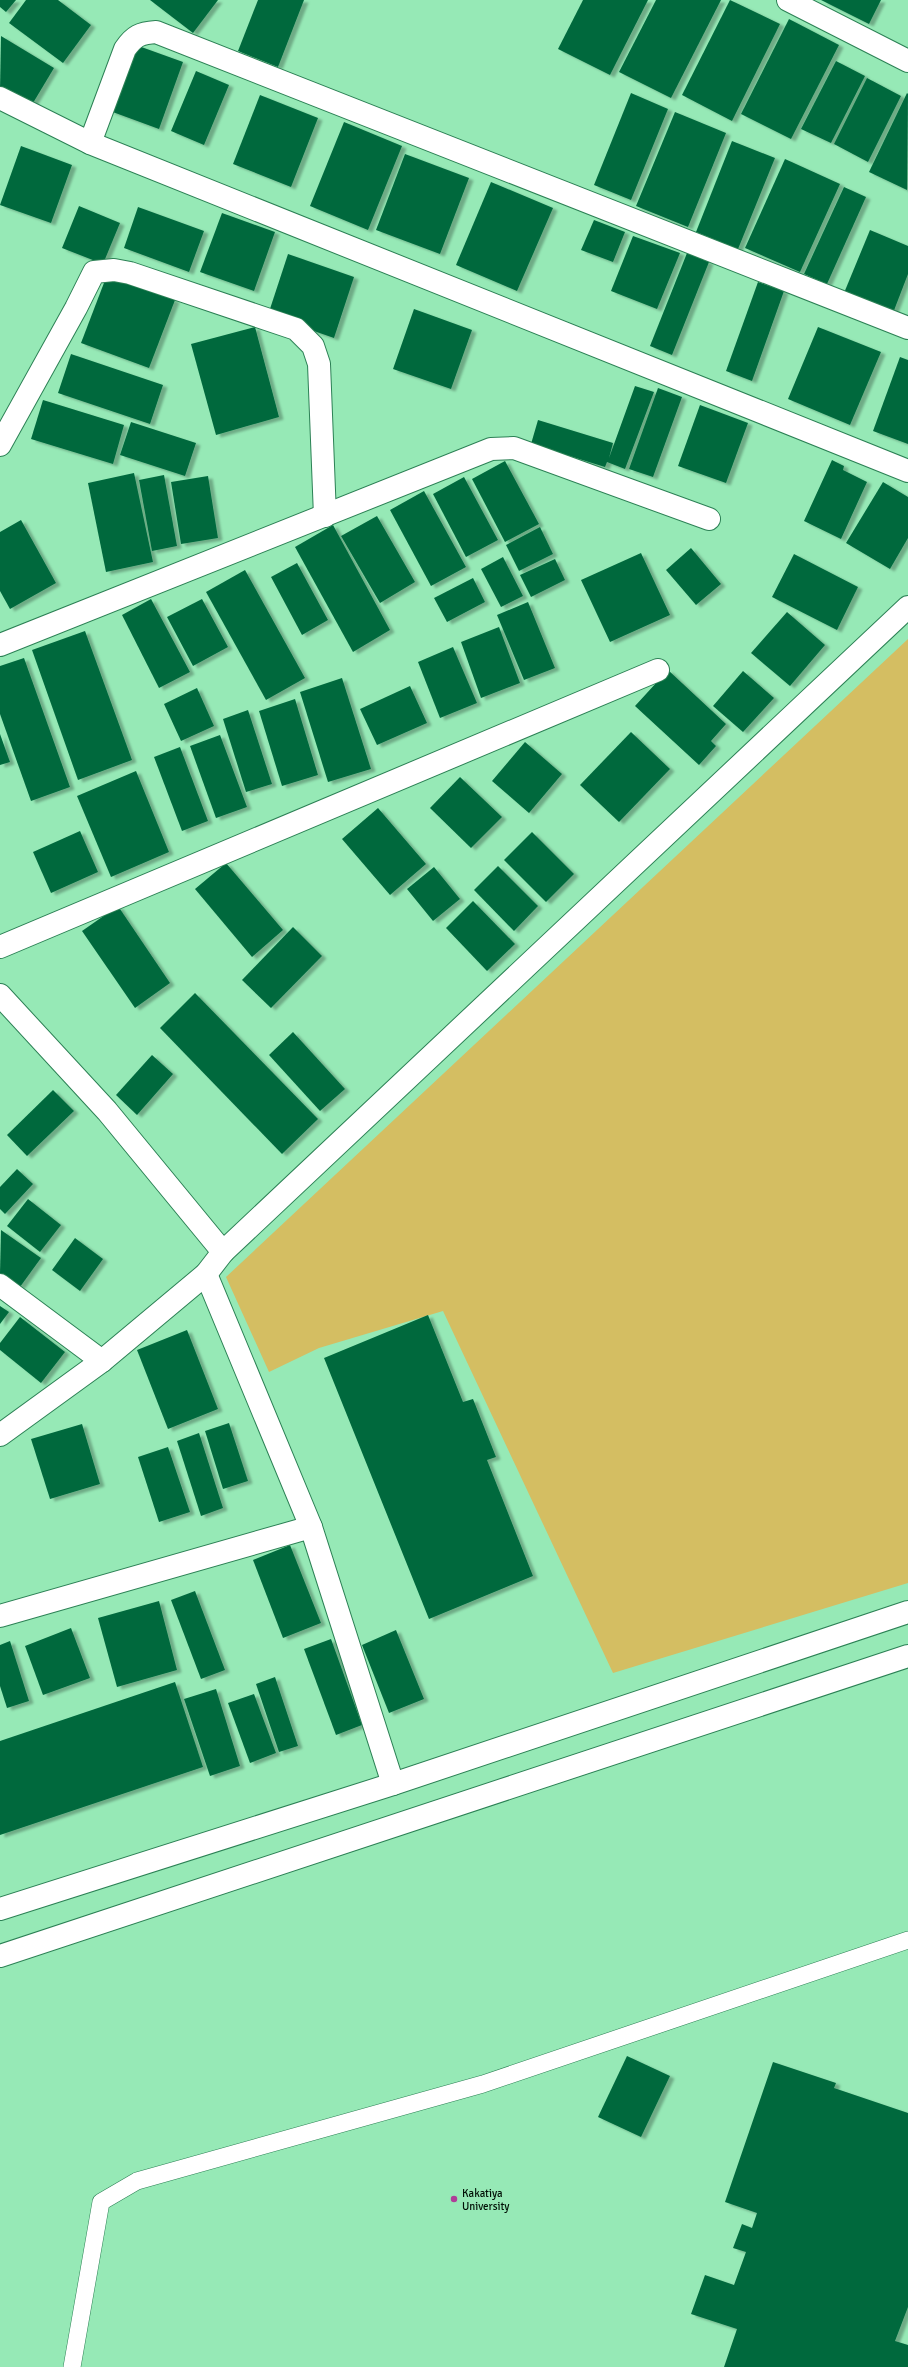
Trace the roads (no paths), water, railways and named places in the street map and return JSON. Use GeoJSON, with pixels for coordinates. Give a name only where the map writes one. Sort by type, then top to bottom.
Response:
{"type":"FeatureCollection","features":[{"type":"Feature","properties":{"kind":"main road"},"geometry":{"type":"LineString","coordinates":[[788,0],[908,61]]}},
{"type":"Feature","properties":{"kind":"main road"},"geometry":{"type":"LineString","coordinates":[[90,143],[125,49],[133,37],[143,33],[156,32],[908,328]]}},
{"type":"Feature","properties":{"kind":"main road"},"geometry":{"type":"LineString","coordinates":[[0,98],[90,143],[908,470]]}},
{"type":"Feature","properties":{"kind":"main road"},"geometry":{"type":"LineString","coordinates":[[0,445],[76,308],[94,272],[114,270],[130,273],[296,328],[313,346],[319,364],[325,516]]}},
{"type":"Feature","properties":{"kind":"main road"},"geometry":{"type":"LineString","coordinates":[[0,645],[491,449],[514,448],[709,518]]}},
{"type":"Feature","properties":{"kind":"main road"},"geometry":{"type":"LineString","coordinates":[[0,1435],[102,1361],[206,1274],[223,1252],[908,607]]}},
{"type":"Feature","properties":{"kind":"main road"},"geometry":{"type":"LineString","coordinates":[[0,947],[246,845],[658,670]]}},
{"type":"Feature","properties":{"kind":"main road"},"geometry":{"type":"LineString","coordinates":[[0,995],[107,1111],[223,1252]]}},
{"type":"Feature","properties":{"kind":"main road"},"geometry":{"type":"LineString","coordinates":[[206,1274],[312,1527],[393,1784]]}},
{"type":"Feature","properties":{"kind":"main road"},"geometry":{"type":"LineString","coordinates":[[0,1285],[102,1361]]}},
{"type":"Feature","properties":{"kind":"main road"},"geometry":{"type":"LineString","coordinates":[[0,1616],[312,1527]]}},
{"type":"Feature","properties":{"kind":"main road"},"geometry":{"type":"LineString","coordinates":[[0,1909],[393,1784],[908,1612]]}},
{"type":"Feature","properties":{"kind":"main road"},"geometry":{"type":"LineString","coordinates":[[0,1956],[908,1656]]}},
{"type":"Feature","properties":{"kind":"lane"},"geometry":{"type":"LineString","coordinates":[[72,2367],[101,2202],[137,2181],[483,2084],[908,1940]]}},
{"type":"Feature","properties":{"kind":"place","name":"Kakatiya University"},"geometry":{"type":"Point","coordinates":[454,2199]}}]}
